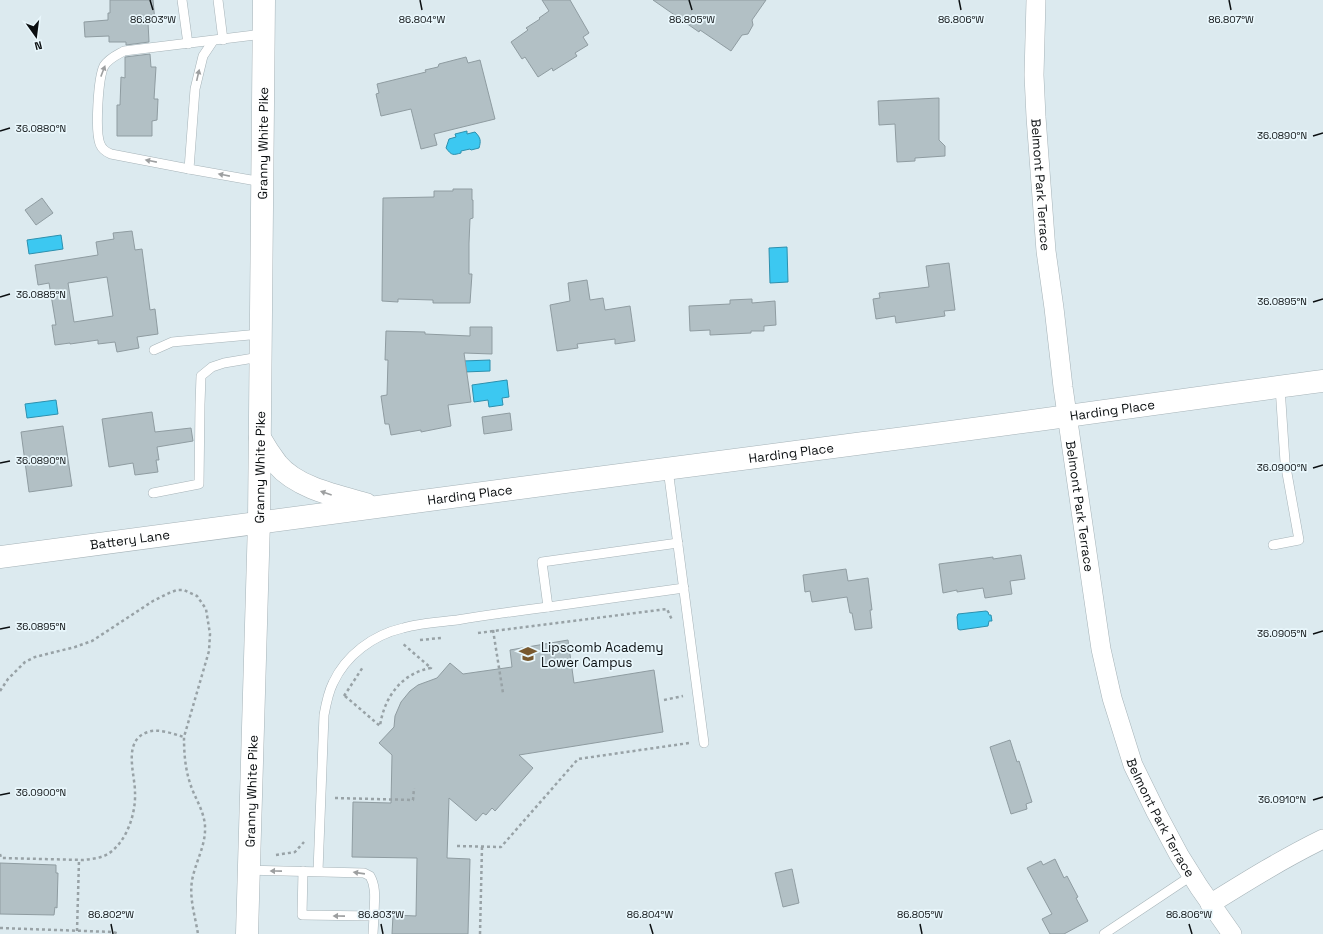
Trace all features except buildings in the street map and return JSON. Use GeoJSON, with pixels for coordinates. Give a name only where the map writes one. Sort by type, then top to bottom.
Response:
{"type":"FeatureCollection","features":[{"type":"Feature","properties":{"kind":"main road","name":"Granny White Pike"},"geometry":{"type":"LineString","coordinates":[[247,934],[259,521],[264,0]]}},
{"type":"Feature","properties":{"kind":"main road","name":"Harding Place"},"geometry":{"type":"LineString","coordinates":[[259,521],[868,443],[1323,381]]}},
{"type":"Feature","properties":{"kind":"main road"},"geometry":{"type":"LineString","coordinates":[[260,438],[278,465],[294,479],[325,493],[377,507]]}},
{"type":"Feature","properties":{"kind":"main road","name":"Battery Lane"},"geometry":{"type":"LineString","coordinates":[[0,557],[259,521]]}},
{"type":"Feature","properties":{"kind":"street","name":"Belmont Park Terrace"},"geometry":{"type":"LineString","coordinates":[[1036,0],[1034,74],[1046,251],[1063,387],[1101,649],[1112,698],[1133,765],[1167,834],[1210,904],[1232,934]]}},
{"type":"Feature","properties":{"kind":"street"},"geometry":{"type":"LineString","coordinates":[[1210,904],[1263,871],[1323,839]]}},
{"type":"Feature","properties":{"kind":"lane"},"geometry":{"type":"LineString","coordinates":[[182,0],[188,44]]}},
{"type":"Feature","properties":{"kind":"lane"},"geometry":{"type":"LineString","coordinates":[[218,0],[223,40]]}},
{"type":"Feature","properties":{"kind":"lane"},"geometry":{"type":"LineString","coordinates":[[262,182],[111,154],[105,151],[100,145],[98,130],[99,86],[101,74],[105,65],[112,58],[124,51],[263,34]]}},
{"type":"Feature","properties":{"kind":"lane"},"geometry":{"type":"LineString","coordinates":[[189,169],[195,89],[203,56],[213,41]]}},
{"type":"Feature","properties":{"kind":"lane"},"geometry":{"type":"LineString","coordinates":[[154,350],[172,342],[260,334]]}},
{"type":"Feature","properties":{"kind":"lane"},"geometry":{"type":"LineString","coordinates":[[153,493],[199,484],[201,376],[212,367],[224,363],[260,357]]}},
{"type":"Feature","properties":{"kind":"lane"},"geometry":{"type":"LineString","coordinates":[[1273,545],[1299,540],[1285,462],[1280,387]]}},
{"type":"Feature","properties":{"kind":"lane"},"geometry":{"type":"LineString","coordinates":[[668,468],[704,742]]}},
{"type":"Feature","properties":{"kind":"lane"},"geometry":{"type":"LineString","coordinates":[[548,607],[542,562],[678,543]]}},
{"type":"Feature","properties":{"kind":"lane"},"geometry":{"type":"LineString","coordinates":[[318,871],[324,715],[332,685],[342,668],[353,655],[366,644],[389,632],[413,625],[684,588]]}},
{"type":"Feature","properties":{"kind":"lane"},"geometry":{"type":"LineString","coordinates":[[249,870],[357,872],[370,876],[374,882],[375,890],[374,934]]}},
{"type":"Feature","properties":{"kind":"lane"},"geometry":{"type":"LineString","coordinates":[[303,871],[302,915],[374,916]]}},
{"type":"Feature","properties":{"kind":"lane"},"geometry":{"type":"LineString","coordinates":[[1104,934],[1192,876]]}},
{"type":"Feature","properties":{"kind":"path"},"geometry":{"type":"LineString","coordinates":[[0,691],[8,679],[25,662],[34,657],[76,648],[92,641],[153,601],[177,590],[184,590],[197,596],[206,609],[210,634],[209,651],[184,737],[185,758],[189,782],[198,800],[205,825],[203,848],[192,877],[191,892],[198,934]]}},
{"type":"Feature","properties":{"kind":"path"},"geometry":{"type":"LineString","coordinates":[[471,634],[667,609],[674,622]]}},
{"type":"Feature","properties":{"kind":"path"},"geometry":{"type":"LineString","coordinates":[[491,615],[503,693]]}},
{"type":"Feature","properties":{"kind":"path"},"geometry":{"type":"LineString","coordinates":[[332,685],[380,726],[386,703],[397,685],[414,673],[431,668],[389,632]]}},
{"type":"Feature","properties":{"kind":"path"},"geometry":{"type":"LineString","coordinates":[[417,641],[448,637]]}},
{"type":"Feature","properties":{"kind":"path"},"geometry":{"type":"LineString","coordinates":[[395,646],[409,642]]}},
{"type":"Feature","properties":{"kind":"path"},"geometry":{"type":"LineString","coordinates":[[343,703],[344,696],[366,664]]}},
{"type":"Feature","properties":{"kind":"path"},"geometry":{"type":"LineString","coordinates":[[684,690],[685,697]]}},
{"type":"Feature","properties":{"kind":"path"},"geometry":{"type":"LineString","coordinates":[[664,700],[698,694]]}},
{"type":"Feature","properties":{"kind":"path"},"geometry":{"type":"LineString","coordinates":[[0,854],[1,858],[79,860],[94,859],[112,852],[119,845],[126,834],[132,819],[135,791],[132,759],[133,749],[137,740],[142,734],[156,731],[184,737]]}},
{"type":"Feature","properties":{"kind":"path"},"geometry":{"type":"LineString","coordinates":[[457,846],[501,847],[578,759],[704,742]]}},
{"type":"Feature","properties":{"kind":"path"},"geometry":{"type":"LineString","coordinates":[[320,798],[414,800],[414,788]]}},
{"type":"Feature","properties":{"kind":"path"},"geometry":{"type":"LineString","coordinates":[[336,790],[336,798]]}},
{"type":"Feature","properties":{"kind":"path"},"geometry":{"type":"LineString","coordinates":[[276,855],[295,852],[304,843],[304,836]]}},
{"type":"Feature","properties":{"kind":"path"},"geometry":{"type":"LineString","coordinates":[[480,934],[482,847]]}},
{"type":"Feature","properties":{"kind":"path"},"geometry":{"type":"LineString","coordinates":[[77,931],[79,860]]}},
{"type":"Feature","properties":{"kind":"path"},"geometry":{"type":"LineString","coordinates":[[0,928],[113,932],[119,934]]}},
{"type":"Feature","properties":{"kind":"water"},"geometry":{"type":"Polygon","coordinates":[[[467,131],[467,134],[475,132],[478,136],[480,141],[479,148],[451,154],[446,148],[449,139],[456,137],[455,134],[467,131]]]}},
{"type":"Feature","properties":{"kind":"water"},"geometry":{"type":"Polygon","coordinates":[[[61,235],[63,249],[29,254],[27,240],[61,235]]]}},
{"type":"Feature","properties":{"kind":"water"},"geometry":{"type":"Polygon","coordinates":[[[787,247],[788,282],[770,283],[769,248],[787,247]]]}},
{"type":"Feature","properties":{"kind":"water"},"geometry":{"type":"Polygon","coordinates":[[[490,360],[490,371],[464,372],[463,361],[490,360]]]}},
{"type":"Feature","properties":{"kind":"water"},"geometry":{"type":"Polygon","coordinates":[[[507,380],[509,397],[502,398],[503,405],[489,407],[488,400],[474,402],[472,385],[507,380]]]}},
{"type":"Feature","properties":{"kind":"water"},"geometry":{"type":"Polygon","coordinates":[[[56,400],[58,414],[27,418],[25,404],[56,400]]]}},
{"type":"Feature","properties":{"kind":"water"},"geometry":{"type":"Polygon","coordinates":[[[986,611],[989,615],[991,615],[992,621],[989,621],[988,626],[958,629],[958,614],[986,611]]]}},
{"type":"Feature","properties":{"kind":"place","name":"Lipscomb Academy Lower Campus"},"geometry":{"type":"Point","coordinates":[528,654]}}]}
